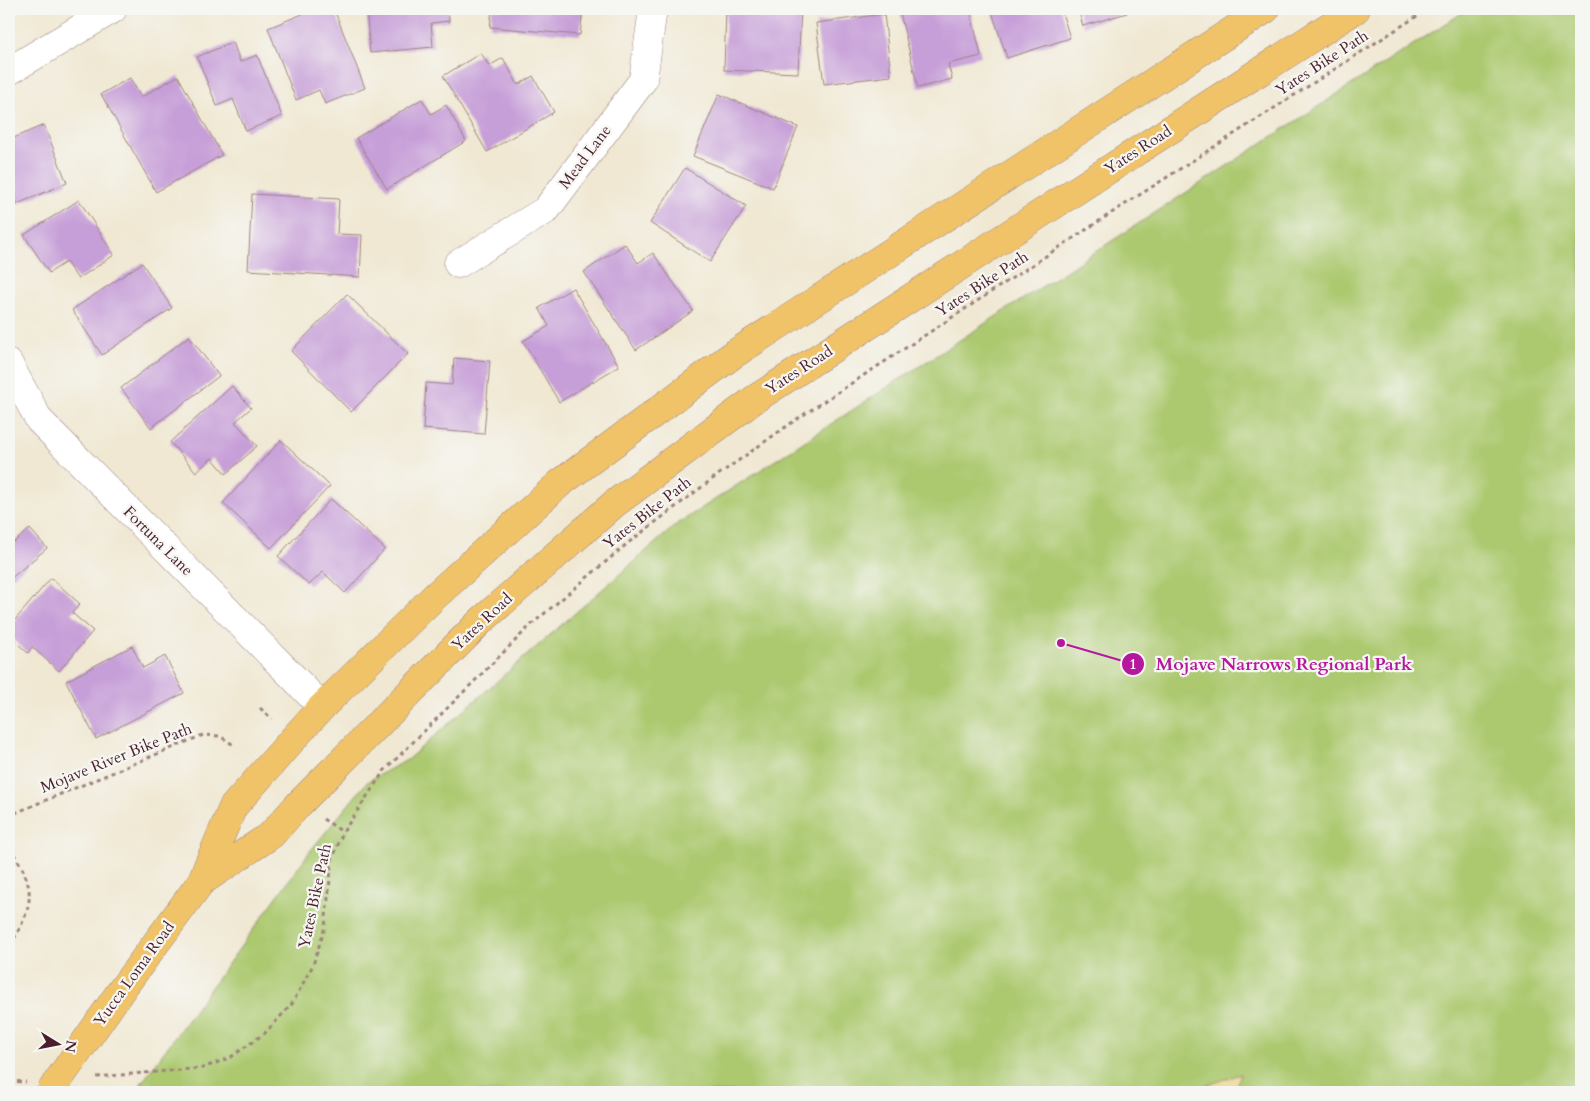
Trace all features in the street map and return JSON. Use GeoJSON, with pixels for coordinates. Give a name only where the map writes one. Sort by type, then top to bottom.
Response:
{"type":"FeatureCollection","features":[{"type":"Feature","properties":{"kind":"main road"},"geometry":{"type":"LineString","coordinates":[[322,707],[434,597],[559,484],[734,354],[1266,9]]}},
{"type":"Feature","properties":{"kind":"main road","name":"Yates Road"},"geometry":{"type":"LineString","coordinates":[[299,804],[481,620],[614,504],[755,399],[1356,9]]}},
{"type":"Feature","properties":{"kind":"main road","name":"Yucca Loma Road"},"geometry":{"type":"LineString","coordinates":[[39,1087],[122,989],[201,882],[233,807],[322,707]]}},
{"type":"Feature","properties":{"kind":"main road","name":"Yucca Loma Road"},"geometry":{"type":"LineString","coordinates":[[201,882],[271,835],[299,804]]}},
{"type":"Feature","properties":{"kind":"street","name":"Mead Lane"},"geometry":{"type":"LineString","coordinates":[[458,264],[546,210],[643,80],[653,9]]}},
{"type":"Feature","properties":{"kind":"street"},"geometry":{"type":"LineString","coordinates":[[9,71],[107,10]]}},
{"type":"Feature","properties":{"kind":"street","name":"Fortuna Lane"},"geometry":{"type":"LineString","coordinates":[[9,364],[39,420],[322,707]]}},
{"type":"Feature","properties":{"kind":"path","name":"Yates Bike Path"},"geometry":{"type":"LineString","coordinates":[[93,1077],[203,1068],[231,1057],[265,1033],[292,1004],[313,965],[325,927],[332,860],[343,832],[384,771],[532,624],[636,537],[711,480],[794,421],[1428,9]]}},
{"type":"Feature","properties":{"kind":"path","name":"Mojave River Bike Path"},"geometry":{"type":"LineString","coordinates":[[9,819],[15,813],[203,735],[220,736],[235,746]]}},
{"type":"Feature","properties":{"kind":"path"},"geometry":{"type":"LineString","coordinates":[[323,820],[343,832]]}},
{"type":"Feature","properties":{"kind":"path"},"geometry":{"type":"LineString","coordinates":[[9,847],[20,862],[29,888],[30,905],[9,947]]}},
{"type":"Feature","properties":{"kind":"path"},"geometry":{"type":"LineString","coordinates":[[9,1081],[39,1087]]}},
{"type":"Feature","properties":{"kind":"green space"},"geometry":{"type":"Polygon","coordinates":[[[1468,9],[1581,9],[1581,1092],[135,1092],[311,850],[368,781],[407,760],[676,525],[1468,9]]]}},
{"type":"Feature","properties":{"kind":"sand"},"geometry":{"type":"Polygon","coordinates":[[[1241,1074],[1233,1092],[1187,1092],[1241,1074]]]}},
{"type":"Feature","properties":{"kind":"building"},"geometry":{"type":"Polygon","coordinates":[[[315,9],[334,9],[365,88],[325,104],[319,90],[296,100],[268,28],[315,9]]]}},
{"type":"Feature","properties":{"kind":"building"},"geometry":{"type":"Polygon","coordinates":[[[366,9],[448,9],[449,21],[431,23],[433,47],[370,53],[366,9]]]}},
{"type":"Feature","properties":{"kind":"building"},"geometry":{"type":"Polygon","coordinates":[[[492,9],[583,9],[580,35],[490,27],[492,9]]]}},
{"type":"Feature","properties":{"kind":"building"},"geometry":{"type":"Polygon","coordinates":[[[726,9],[801,9],[798,73],[724,70],[726,9]]]}},
{"type":"Feature","properties":{"kind":"building"},"geometry":{"type":"Polygon","coordinates":[[[899,9],[970,9],[981,56],[948,64],[952,79],[918,88],[899,9]]]}},
{"type":"Feature","properties":{"kind":"building"},"geometry":{"type":"Polygon","coordinates":[[[991,9],[1061,9],[1070,38],[1007,58],[991,9]]]}},
{"type":"Feature","properties":{"kind":"building"},"geometry":{"type":"Polygon","coordinates":[[[1078,9],[1126,9],[1127,13],[1083,26],[1078,9]]]}},
{"type":"Feature","properties":{"kind":"building"},"geometry":{"type":"Polygon","coordinates":[[[884,14],[891,76],[824,84],[816,23],[884,14]]]}},
{"type":"Feature","properties":{"kind":"building"},"geometry":{"type":"Polygon","coordinates":[[[233,42],[240,62],[257,55],[282,116],[246,131],[233,99],[217,106],[197,57],[233,42]]]}},
{"type":"Feature","properties":{"kind":"building"},"geometry":{"type":"Polygon","coordinates":[[[481,53],[489,66],[503,58],[518,85],[533,76],[554,112],[487,152],[443,76],[481,53]]]}},
{"type":"Feature","properties":{"kind":"building"},"geometry":{"type":"Polygon","coordinates":[[[178,76],[222,155],[156,192],[101,94],[130,78],[141,97],[178,76]]]}},
{"type":"Feature","properties":{"kind":"building"},"geometry":{"type":"Polygon","coordinates":[[[719,94],[798,127],[773,188],[693,156],[719,94]]]}},
{"type":"Feature","properties":{"kind":"building"},"geometry":{"type":"Polygon","coordinates":[[[422,99],[431,114],[446,105],[466,141],[387,189],[356,138],[422,99]]]}},
{"type":"Feature","properties":{"kind":"building"},"geometry":{"type":"Polygon","coordinates":[[[44,125],[67,183],[10,207],[9,171],[11,170],[9,164],[9,140],[44,125]]]}},
{"type":"Feature","properties":{"kind":"building"},"geometry":{"type":"Polygon","coordinates":[[[685,168],[746,206],[710,262],[650,223],[685,168]]]}},
{"type":"Feature","properties":{"kind":"building"},"geometry":{"type":"Polygon","coordinates":[[[252,194],[339,199],[337,234],[362,235],[360,277],[248,270],[252,194]]]}},
{"type":"Feature","properties":{"kind":"building"},"geometry":{"type":"Polygon","coordinates":[[[79,200],[114,255],[78,279],[66,262],[49,273],[24,235],[79,200]]]}},
{"type":"Feature","properties":{"kind":"building"},"geometry":{"type":"Polygon","coordinates":[[[625,244],[638,263],[653,253],[693,311],[636,350],[584,272],[625,244]]]}},
{"type":"Feature","properties":{"kind":"building"},"geometry":{"type":"Polygon","coordinates":[[[142,263],[172,308],[102,355],[72,310],[142,263]]]}},
{"type":"Feature","properties":{"kind":"building"},"geometry":{"type":"Polygon","coordinates":[[[573,288],[619,366],[559,402],[523,341],[549,326],[539,308],[573,288]]]}},
{"type":"Feature","properties":{"kind":"building"},"geometry":{"type":"Polygon","coordinates":[[[347,294],[408,354],[351,412],[291,351],[347,294]]]}},
{"type":"Feature","properties":{"kind":"building"},"geometry":{"type":"Polygon","coordinates":[[[189,336],[219,376],[151,428],[121,388],[189,336]]]}},
{"type":"Feature","properties":{"kind":"building"},"geometry":{"type":"Polygon","coordinates":[[[454,358],[490,361],[484,434],[423,429],[426,383],[452,385],[454,358]]]}},
{"type":"Feature","properties":{"kind":"building"},"geometry":{"type":"Polygon","coordinates":[[[232,386],[251,408],[235,422],[257,446],[226,474],[212,458],[196,472],[170,442],[232,386]]]}},
{"type":"Feature","properties":{"kind":"building"},"geometry":{"type":"Polygon","coordinates":[[[281,440],[330,486],[271,548],[223,503],[281,440]]]}},
{"type":"Feature","properties":{"kind":"building"},"geometry":{"type":"Polygon","coordinates":[[[331,499],[385,549],[345,593],[323,572],[309,585],[278,556],[331,499]]]}},
{"type":"Feature","properties":{"kind":"building"},"geometry":{"type":"Polygon","coordinates":[[[30,529],[47,548],[9,580],[9,536],[14,542],[30,529]]]}},
{"type":"Feature","properties":{"kind":"building"},"geometry":{"type":"Polygon","coordinates":[[[51,578],[80,604],[72,613],[93,631],[59,671],[32,647],[28,653],[9,636],[9,627],[51,578]]]}},
{"type":"Feature","properties":{"kind":"building"},"geometry":{"type":"Polygon","coordinates":[[[132,646],[143,668],[165,656],[184,693],[96,739],[66,681],[132,646]]]}},
{"type":"Feature","properties":{"kind":"place","name":"Mojave Narrows Regional Park"},"geometry":{"type":"Point","coordinates":[1061,643]}}]}
